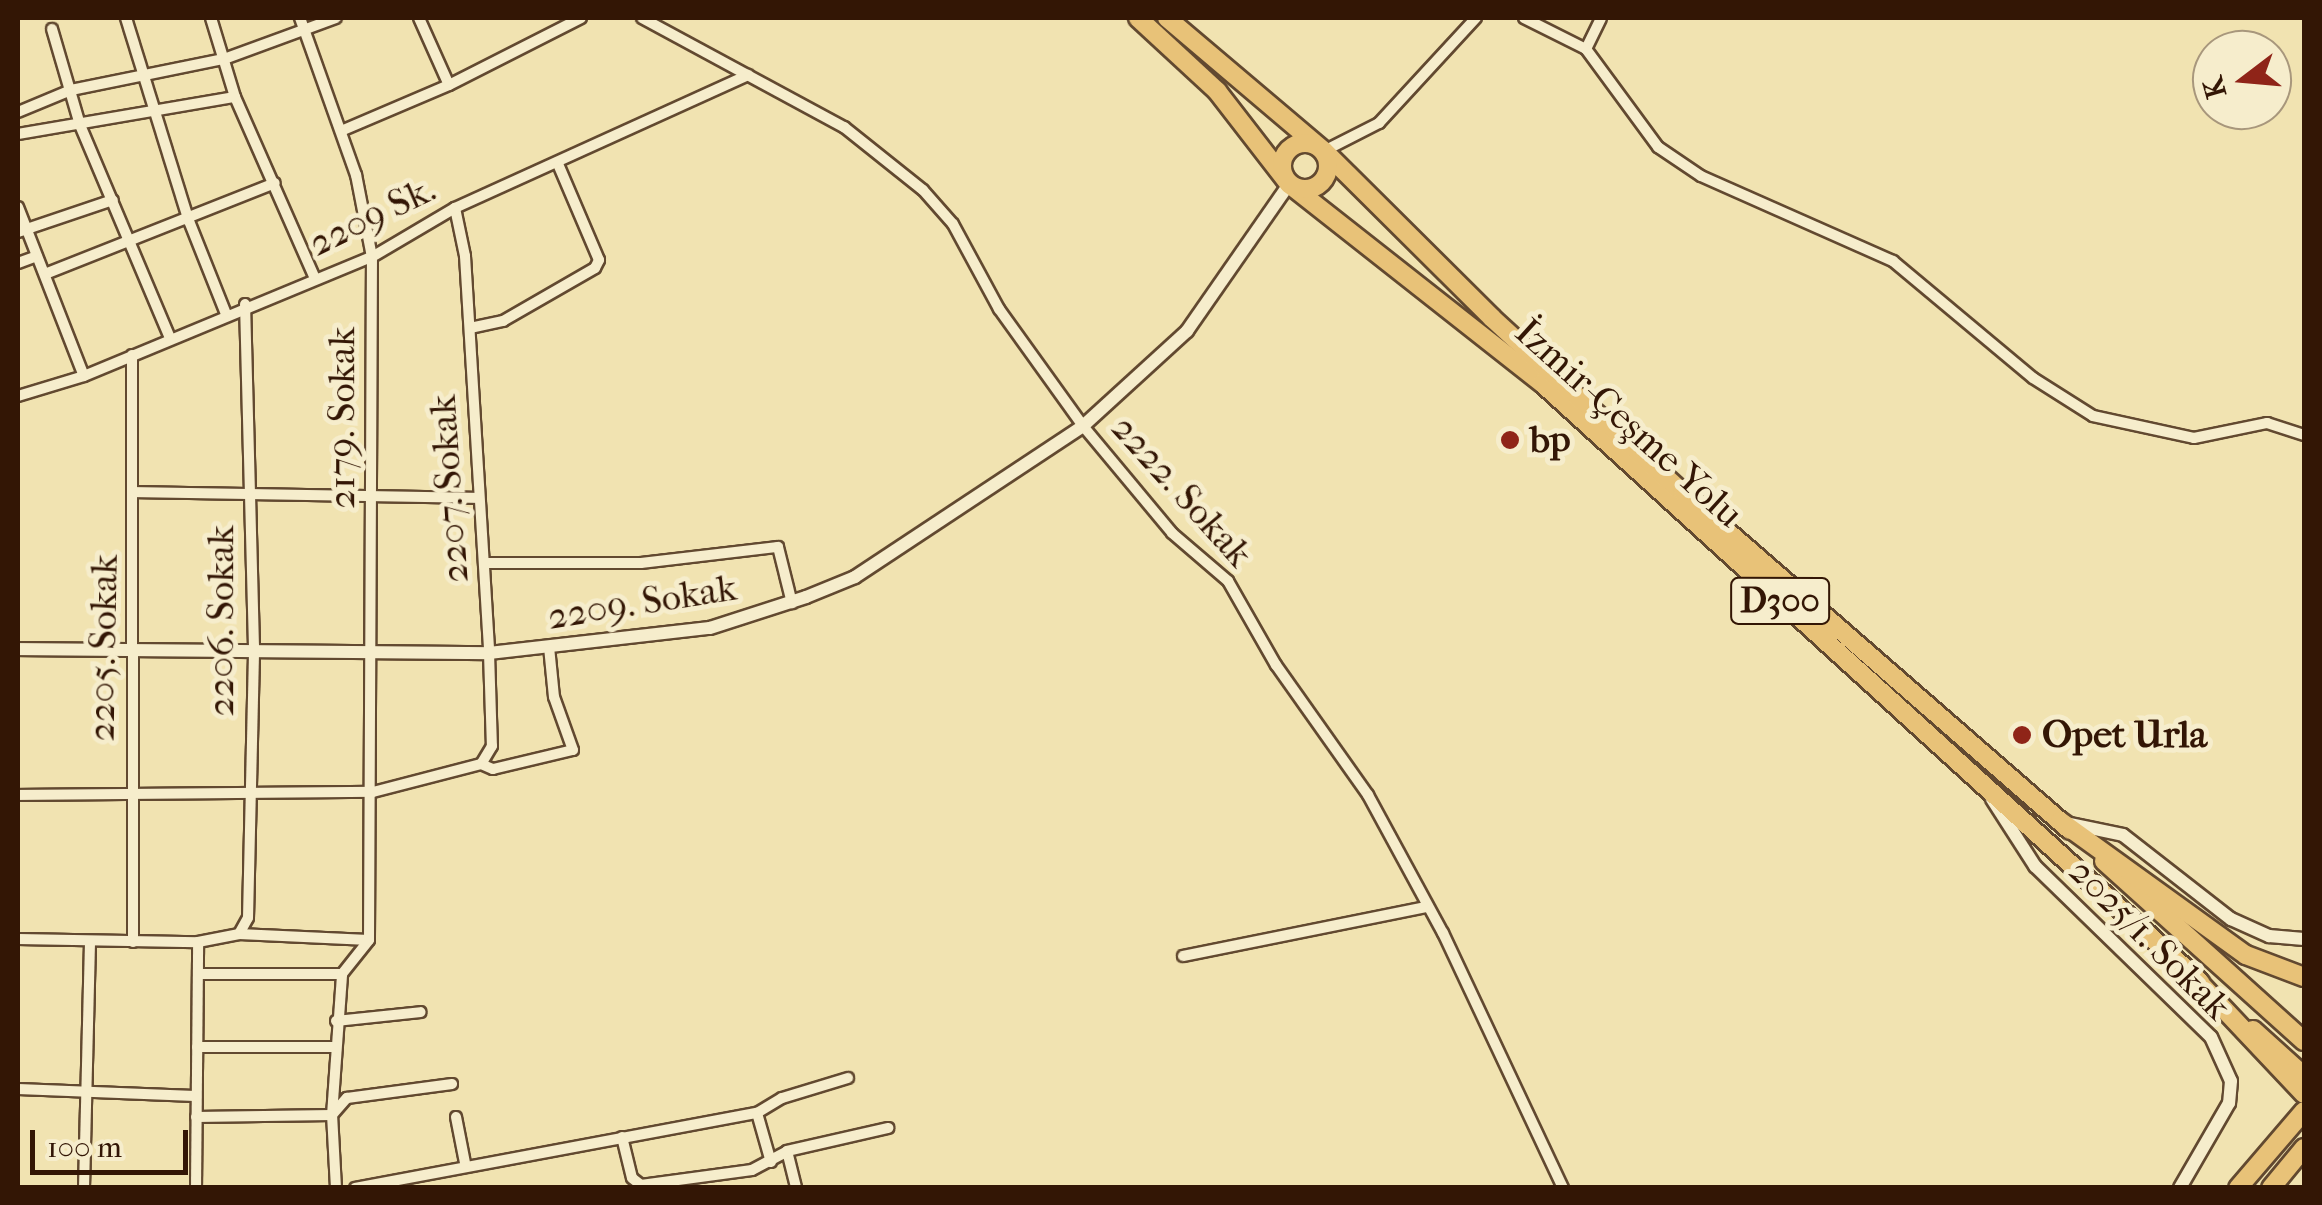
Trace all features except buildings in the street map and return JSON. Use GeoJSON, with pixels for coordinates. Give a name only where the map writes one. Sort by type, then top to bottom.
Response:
{"type":"FeatureCollection","features":[{"type":"Feature","properties":{"kind":"highway","name":"İzmir-Çeşme Yolu"},"geometry":{"type":"LineString","coordinates":[[1138,18],[1218,91],[1289,184],[1542,382],[1988,793],[2304,1076]]}},
{"type":"Feature","properties":{"kind":"highway","name":"İzmir-Çeşme Yolu"},"geometry":{"type":"LineString","coordinates":[[1167,18],[1324,151],[1492,318],[1683,493],[2304,1041]]}},
{"type":"Feature","properties":{"kind":"highway"},"geometry":{"type":"LineString","coordinates":[[1305,144],[1324,151],[1327,170],[1320,184],[1306,190],[1289,184],[1281,167],[1286,153],[1305,144]]}},
{"type":"Feature","properties":{"kind":"highway"},"geometry":{"type":"LineString","coordinates":[[2060,822],[2246,956],[2304,977]]}},
{"type":"Feature","properties":{"kind":"highway"},"geometry":{"type":"LineString","coordinates":[[2190,974],[2304,1094]]}},
{"type":"Feature","properties":{"kind":"highway"},"geometry":{"type":"LineString","coordinates":[[2238,1188],[2304,1111]]}},
{"type":"Feature","properties":{"kind":"highway"},"geometry":{"type":"LineString","coordinates":[[2271,1188],[2304,1148]]}},
{"type":"Feature","properties":{"kind":"street"},"geometry":{"type":"LineString","coordinates":[[126,18],[152,112],[226,314]]}},
{"type":"Feature","properties":{"kind":"street"},"geometry":{"type":"LineString","coordinates":[[211,18],[235,97],[315,278]]}},
{"type":"Feature","properties":{"kind":"street"},"geometry":{"type":"LineString","coordinates":[[18,112],[71,90],[224,59],[301,23],[336,18]]}},
{"type":"Feature","properties":{"kind":"street"},"geometry":{"type":"LineString","coordinates":[[419,18],[450,85]]}},
{"type":"Feature","properties":{"kind":"street"},"geometry":{"type":"LineString","coordinates":[[340,131],[450,85],[581,18]]}},
{"type":"Feature","properties":{"kind":"street","name":"2222. Sokak"},"geometry":{"type":"LineString","coordinates":[[642,18],[844,127],[924,190],[953,224],[998,309],[1083,426],[1172,532],[1228,581],[1276,665],[1368,795],[1563,1188]]}},
{"type":"Feature","properties":{"kind":"street"},"geometry":{"type":"LineString","coordinates":[[1324,151],[1379,124],[1476,18]]}},
{"type":"Feature","properties":{"kind":"street"},"geometry":{"type":"LineString","coordinates":[[1524,18],[1586,48],[1658,147],[1751,200],[1893,260],[2033,378],[2094,416],[2194,438],[2267,422],[2304,435]]}},
{"type":"Feature","properties":{"kind":"street"},"geometry":{"type":"LineString","coordinates":[[1586,48],[1601,18]]}},
{"type":"Feature","properties":{"kind":"street","name":"2179. Sokak"},"geometry":{"type":"LineString","coordinates":[[301,23],[340,131],[372,257],[375,652],[369,940]]}},
{"type":"Feature","properties":{"kind":"street"},"geometry":{"type":"LineString","coordinates":[[52,28],[80,125],[170,338]]}},
{"type":"Feature","properties":{"kind":"street","name":"2209 Sk."},"geometry":{"type":"LineString","coordinates":[[18,396],[84,376],[245,304],[372,257],[455,208],[559,166],[748,76]]}},
{"type":"Feature","properties":{"kind":"street"},"geometry":{"type":"LineString","coordinates":[[18,134],[235,97]]}},
{"type":"Feature","properties":{"kind":"street"},"geometry":{"type":"LineString","coordinates":[[470,328],[502,322],[595,268],[599,260],[559,166]]}},
{"type":"Feature","properties":{"kind":"street"},"geometry":{"type":"LineString","coordinates":[[45,274],[189,221],[274,183]]}},
{"type":"Feature","properties":{"kind":"street","name":"2209. Sokak"},"geometry":{"type":"LineString","coordinates":[[18,649],[254,647],[489,653],[710,628],[792,603],[855,577],[1083,426],[1187,330],[1289,184]]}},
{"type":"Feature","properties":{"kind":"street"},"geometry":{"type":"LineString","coordinates":[[22,230],[112,200]]}},
{"type":"Feature","properties":{"kind":"street"},"geometry":{"type":"LineString","coordinates":[[18,207],[22,230],[45,274],[84,376]]}},
{"type":"Feature","properties":{"kind":"street","name":"2207. Sokak"},"geometry":{"type":"LineString","coordinates":[[455,208],[470,328],[489,653],[492,746],[480,764]]}},
{"type":"Feature","properties":{"kind":"street"},"geometry":{"type":"LineString","coordinates":[[18,262],[37,256]]}},
{"type":"Feature","properties":{"kind":"street","name":"2206. Sokak"},"geometry":{"type":"LineString","coordinates":[[239,934],[248,918],[254,647],[245,304]]}},
{"type":"Feature","properties":{"kind":"street","name":"2205. Sokak"},"geometry":{"type":"LineString","coordinates":[[132,354],[133,942]]}},
{"type":"Feature","properties":{"kind":"street"},"geometry":{"type":"LineString","coordinates":[[135,492],[479,498]]}},
{"type":"Feature","properties":{"kind":"street"},"geometry":{"type":"LineString","coordinates":[[484,563],[641,563],[778,547],[792,603]]}},
{"type":"Feature","properties":{"kind":"street"},"geometry":{"type":"LineString","coordinates":[[18,795],[250,797],[373,792],[480,764],[493,769],[574,750],[554,696],[549,647]]}},
{"type":"Feature","properties":{"kind":"street","name":"2025/1. Sokak"},"geometry":{"type":"LineString","coordinates":[[1988,793],[2035,866],[2211,1037],[2231,1081],[2229,1102],[2180,1188]]}},
{"type":"Feature","properties":{"kind":"street"},"geometry":{"type":"LineString","coordinates":[[2060,822],[2123,836],[2231,920],[2270,936],[2304,939]]}},
{"type":"Feature","properties":{"kind":"street"},"geometry":{"type":"LineString","coordinates":[[1183,956],[1426,907]]}},
{"type":"Feature","properties":{"kind":"street"},"geometry":{"type":"LineString","coordinates":[[18,940],[198,942],[239,934],[369,940]]}},
{"type":"Feature","properties":{"kind":"street"},"geometry":{"type":"LineString","coordinates":[[336,1188],[332,1115],[342,974],[369,940]]}},
{"type":"Feature","properties":{"kind":"street"},"geometry":{"type":"LineString","coordinates":[[84,1188],[90,942]]}},
{"type":"Feature","properties":{"kind":"street"},"geometry":{"type":"LineString","coordinates":[[196,1188],[198,942]]}},
{"type":"Feature","properties":{"kind":"street"},"geometry":{"type":"LineString","coordinates":[[198,974],[342,974]]}},
{"type":"Feature","properties":{"kind":"street"},"geometry":{"type":"LineString","coordinates":[[336,1021],[421,1012]]}},
{"type":"Feature","properties":{"kind":"street"},"geometry":{"type":"LineString","coordinates":[[197,1047],[336,1046]]}},
{"type":"Feature","properties":{"kind":"street"},"geometry":{"type":"LineString","coordinates":[[356,1188],[465,1163],[757,1113],[782,1098],[848,1078]]}},
{"type":"Feature","properties":{"kind":"street"},"geometry":{"type":"LineString","coordinates":[[196,1116],[332,1115],[347,1098],[452,1084]]}},
{"type":"Feature","properties":{"kind":"street"},"geometry":{"type":"LineString","coordinates":[[18,1088],[195,1096]]}},
{"type":"Feature","properties":{"kind":"street"},"geometry":{"type":"LineString","coordinates":[[757,1113],[771,1162]]}},
{"type":"Feature","properties":{"kind":"street"},"geometry":{"type":"LineString","coordinates":[[456,1117],[465,1163]]}},
{"type":"Feature","properties":{"kind":"street"},"geometry":{"type":"LineString","coordinates":[[622,1137],[632,1178],[641,1185],[771,1162],[788,1151],[888,1128]]}},
{"type":"Feature","properties":{"kind":"street"},"geometry":{"type":"LineString","coordinates":[[788,1151],[796,1188]]}},
{"type":"Feature","properties":{"kind":"place","name":"bp"},"geometry":{"type":"Point","coordinates":[1510,440]}},
{"type":"Feature","properties":{"kind":"place","name":"Opet Urla"},"geometry":{"type":"Point","coordinates":[2022,735]}}]}
